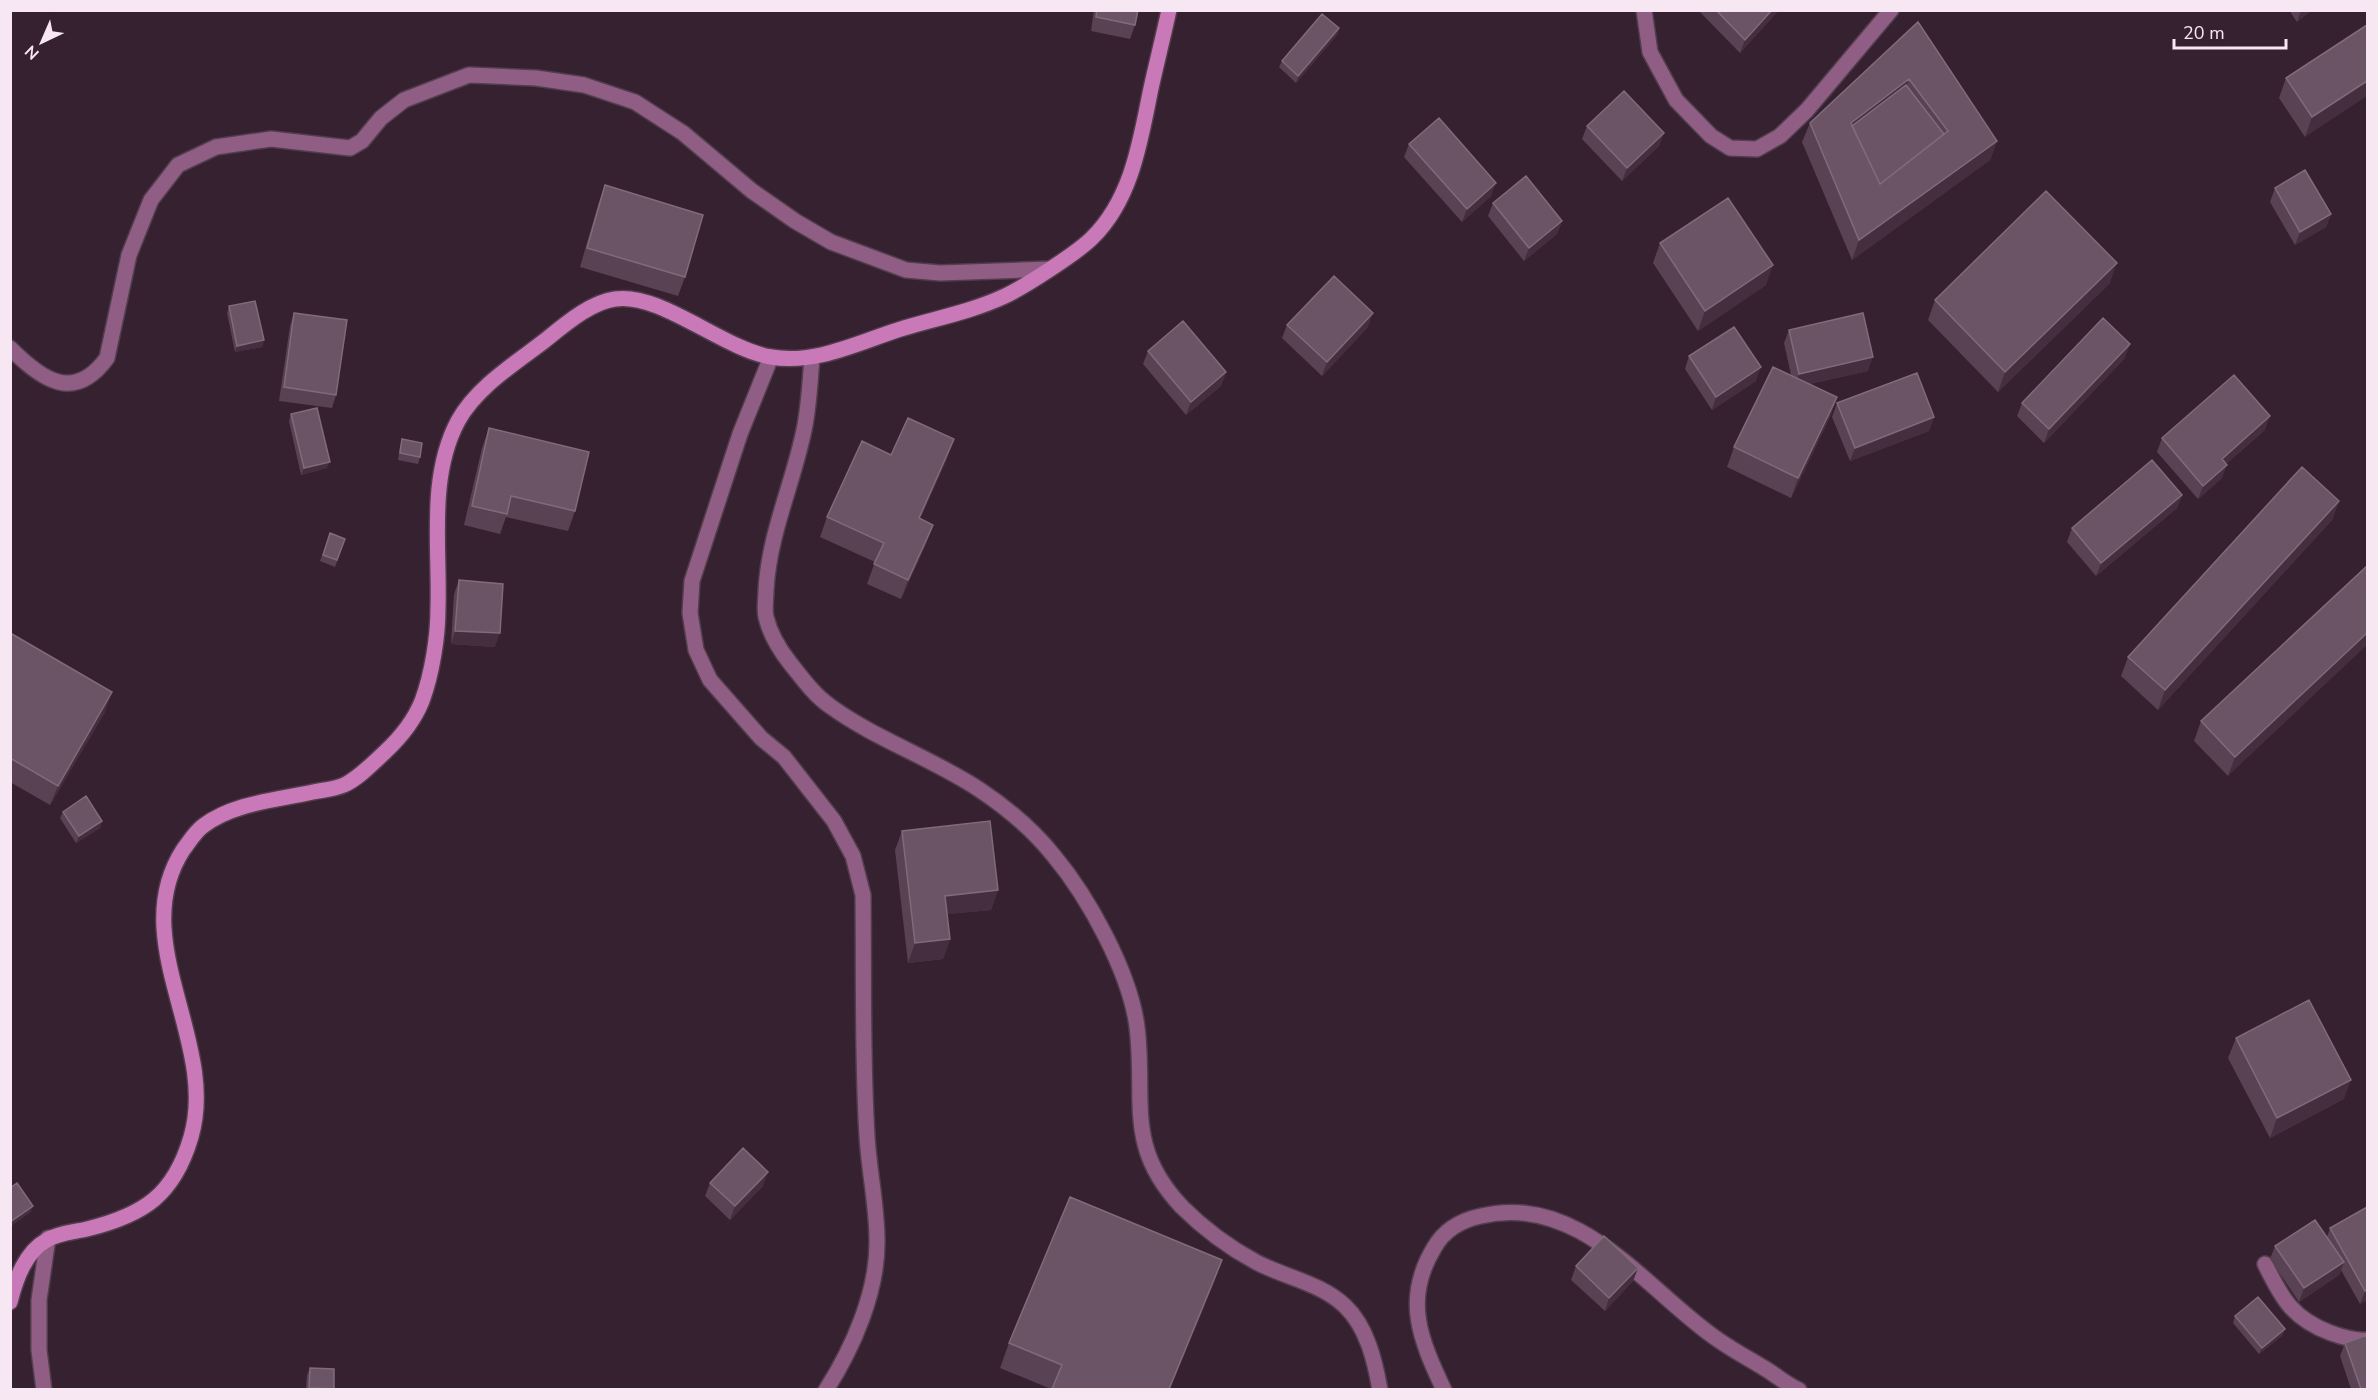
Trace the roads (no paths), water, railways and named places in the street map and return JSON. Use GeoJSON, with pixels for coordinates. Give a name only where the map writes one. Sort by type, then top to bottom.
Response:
{"type":"FeatureCollection","features":[{"type":"Feature","properties":{"kind":"street"},"geometry":{"type":"LineString","coordinates":[[10,1302],[16,1278],[31,1253],[48,1238],[93,1228],[147,1205],[166,1192],[178,1171],[192,1136],[196,1107],[193,1071],[162,915],[170,873],[185,847],[200,828],[230,811],[343,786],[400,737],[421,703],[439,613],[436,506],[448,450],[459,420],[477,397],[548,338],[590,309],[613,298],[638,300],[674,314],[719,339],[771,357],[812,358],[974,309],[1009,295],[1092,238],[1120,200],[1140,146],[1169,10]]}},
{"type":"Feature","properties":{"kind":"street"},"geometry":{"type":"LineString","coordinates":[[1644,10],[1650,52],[1676,100],[1711,136],[1730,148],[1757,149],[1780,136],[1807,110],[1891,10]]}},
{"type":"Feature","properties":{"kind":"street"},"geometry":{"type":"LineString","coordinates":[[10,348],[47,380],[65,384],[82,380],[97,371],[107,358],[129,255],[151,200],[178,165],[216,147],[271,139],[350,148],[362,141],[381,118],[404,100],[469,75],[536,78],[584,85],[635,102],[682,133],[752,191],[795,221],[831,242],[906,270],[940,273],[1048,268]]}},
{"type":"Feature","properties":{"kind":"street"},"geometry":{"type":"LineString","coordinates":[[771,357],[740,434],[693,581],[690,613],[696,650],[710,680],[761,738],[784,757],[834,821],[853,856],[863,895],[867,1137],[877,1241],[874,1275],[862,1313],[842,1365],[826,1389]]}},
{"type":"Feature","properties":{"kind":"street"},"geometry":{"type":"LineString","coordinates":[[812,358],[805,428],[778,519],[767,571],[765,615],[778,647],[809,686],[831,707],[979,789],[1009,810],[1055,856],[1094,916],[1122,970],[1137,1024],[1138,1104],[1145,1151],[1160,1178],[1182,1206],[1218,1237],[1256,1262],[1324,1292],[1345,1306],[1363,1331],[1374,1358],[1380,1389]]}},
{"type":"Feature","properties":{"kind":"street"},"geometry":{"type":"LineString","coordinates":[[1444,1389],[1424,1344],[1417,1314],[1416,1291],[1422,1268],[1437,1242],[1454,1226],[1501,1211],[1541,1216],[1576,1228],[1602,1243],[1710,1334],[1799,1389]]}},
{"type":"Feature","properties":{"kind":"street"},"geometry":{"type":"LineString","coordinates":[[44,1389],[39,1350],[39,1300],[48,1238]]}},
{"type":"Feature","properties":{"kind":"street"},"geometry":{"type":"LineString","coordinates":[[2265,1264],[2279,1294],[2293,1312],[2314,1327],[2341,1337],[2367,1340]]}}]}
